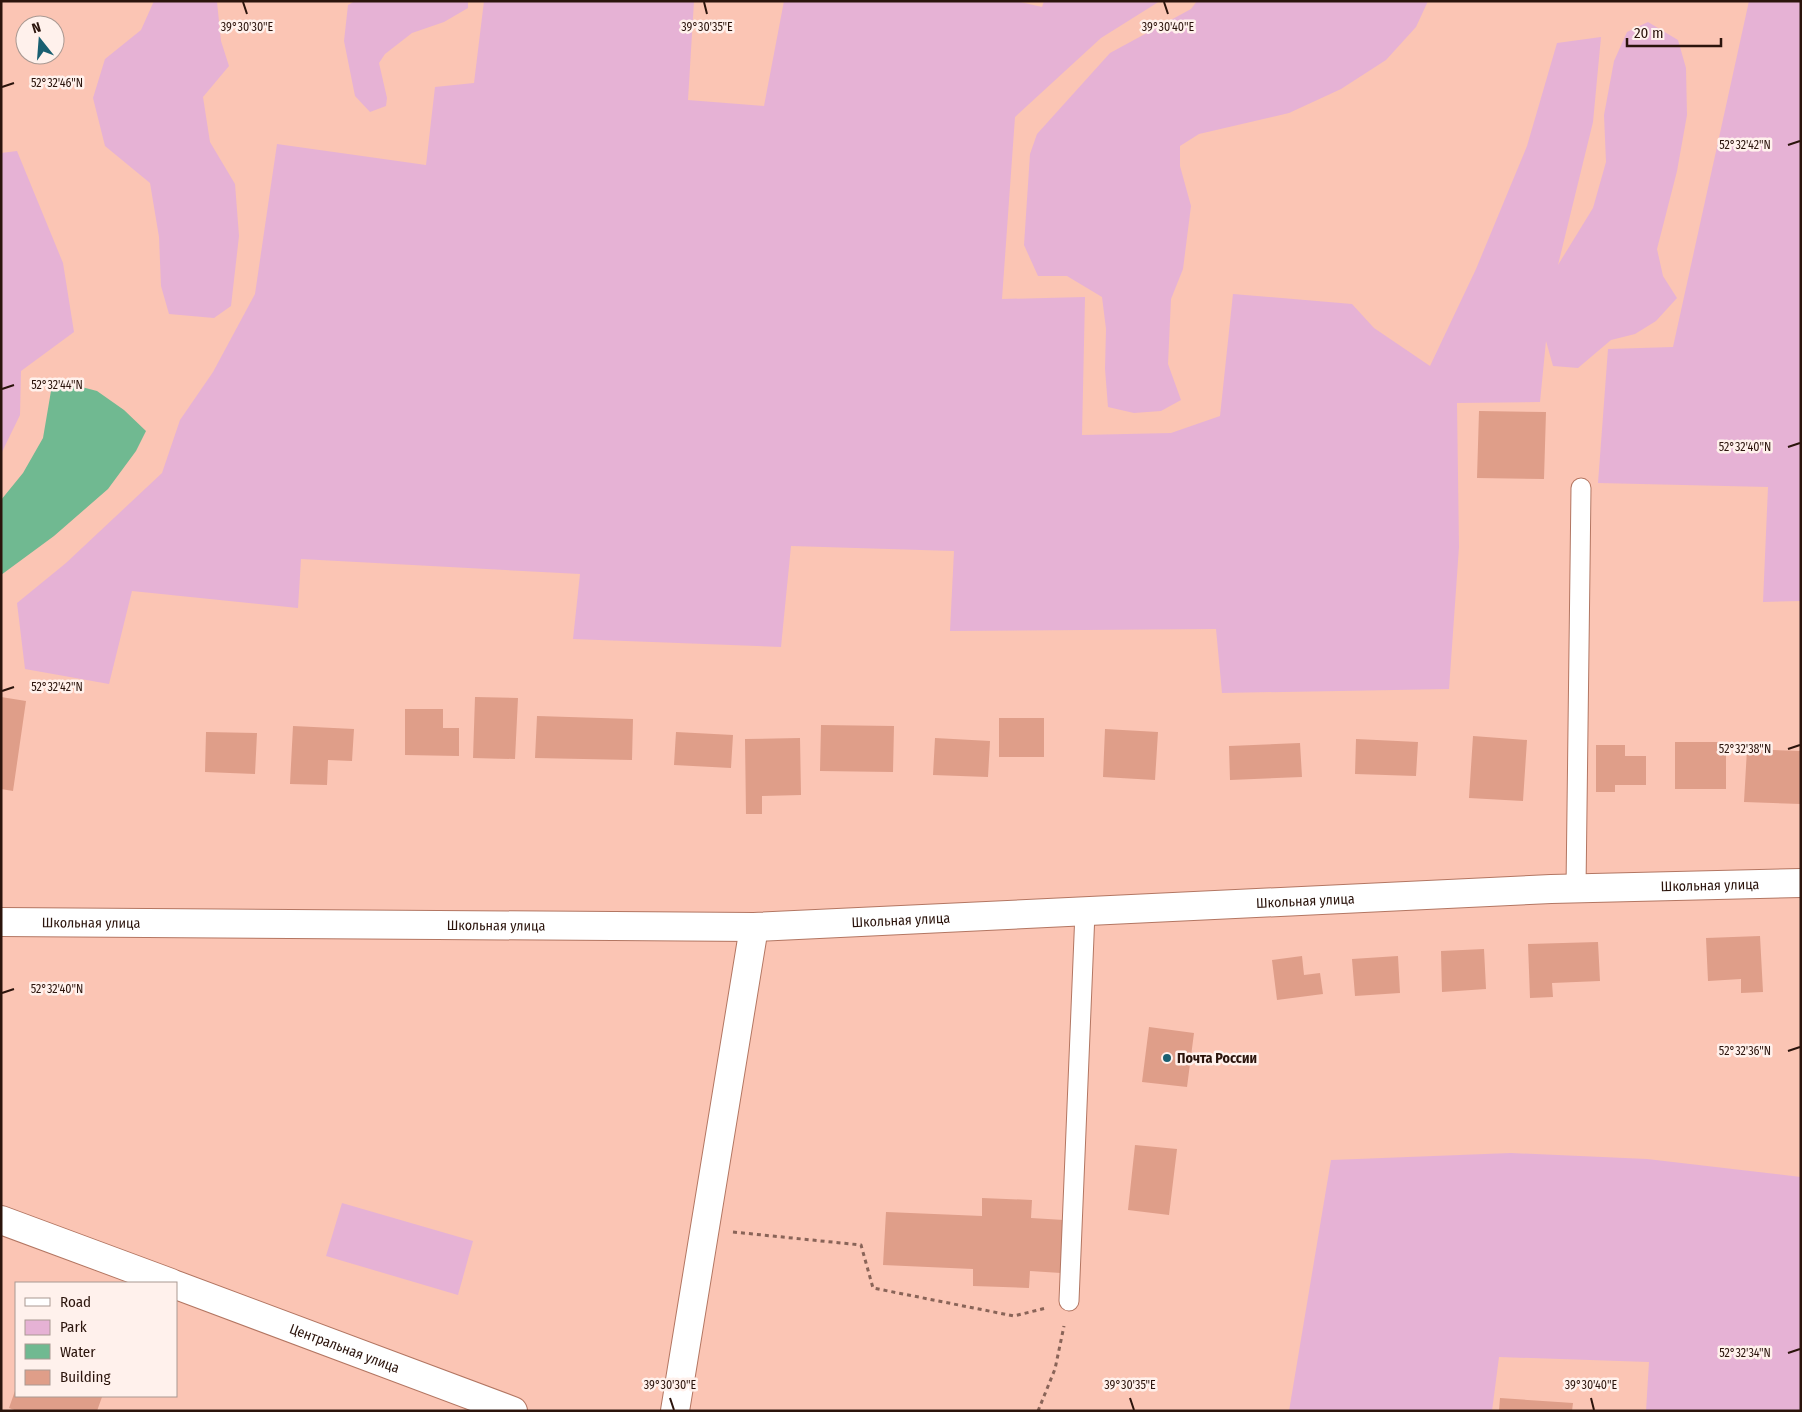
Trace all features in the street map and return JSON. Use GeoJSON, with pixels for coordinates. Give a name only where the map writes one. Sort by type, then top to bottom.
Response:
{"type":"FeatureCollection","features":[{"type":"Feature","properties":{"kind":"street","name":"Школьная улица"},"geometry":{"type":"LineString","coordinates":[[1,922],[754,927],[1576,889],[1801,882]]}},
{"type":"Feature","properties":{"kind":"street"},"geometry":{"type":"LineString","coordinates":[[675,1411],[754,927]]}},
{"type":"Feature","properties":{"kind":"street"},"geometry":{"type":"LineString","coordinates":[[1,1220],[168,1282]]}},
{"type":"Feature","properties":{"kind":"street","name":"Центральная улица"},"geometry":{"type":"LineString","coordinates":[[178,1286],[513,1411]]}},
{"type":"Feature","properties":{"kind":"lane"},"geometry":{"type":"LineString","coordinates":[[1576,889],[1581,488]]}},
{"type":"Feature","properties":{"kind":"lane"},"geometry":{"type":"LineString","coordinates":[[1069,1301],[1085,912]]}},
{"type":"Feature","properties":{"kind":"path"},"geometry":{"type":"LineString","coordinates":[[705,1229],[861,1245],[873,1288],[1014,1316],[1069,1301],[1055,1369],[1038,1411]]}},
{"type":"Feature","properties":{"kind":"green space"},"geometry":{"type":"Polygon","coordinates":[[[154,1],[217,2],[221,41],[229,66],[203,97],[210,142],[235,184],[239,236],[231,306],[214,318],[169,314],[161,286],[159,237],[150,183],[105,146],[93,98],[105,59],[141,30],[154,1]]]}},
{"type":"Feature","properties":{"kind":"green space"},"geometry":{"type":"Polygon","coordinates":[[[355,1],[468,1],[468,8],[444,22],[412,33],[385,54],[379,63],[387,98],[386,106],[370,112],[355,96],[344,41],[348,5],[355,1]]]}},
{"type":"Feature","properties":{"kind":"green space"},"geometry":{"type":"Polygon","coordinates":[[[484,1],[694,1],[688,100],[764,106],[784,1],[1016,1],[1042,7],[1044,1],[1160,1],[1101,38],[1015,117],[1002,299],[1085,297],[1082,435],[1171,433],[1220,416],[1233,294],[1352,304],[1374,328],[1430,366],[1476,269],[1527,146],[1557,43],[1601,37],[1593,122],[1558,265],[1593,208],[1606,162],[1604,115],[1614,61],[1627,32],[1648,22],[1678,40],[1686,68],[1687,115],[1677,171],[1657,249],[1663,276],[1677,298],[1656,321],[1635,334],[1611,340],[1578,368],[1553,366],[1546,341],[1540,402],[1457,403],[1459,547],[1449,689],[1222,693],[1216,629],[950,631],[954,551],[791,546],[781,647],[573,639],[580,574],[301,559],[298,608],[132,591],[109,684],[25,669],[17,603],[66,563],[162,473],[180,420],[213,372],[255,294],[277,144],[426,165],[435,87],[474,83],[484,1]]]}},
{"type":"Feature","properties":{"kind":"green space"},"geometry":{"type":"Polygon","coordinates":[[[1197,1],[1428,1],[1416,27],[1386,60],[1341,89],[1289,113],[1199,134],[1180,146],[1180,166],[1191,206],[1183,269],[1171,299],[1168,364],[1181,400],[1161,411],[1134,413],[1108,407],[1105,369],[1106,329],[1102,297],[1067,276],[1038,276],[1024,245],[1030,154],[1037,134],[1110,53],[1191,9],[1197,1]]]}},
{"type":"Feature","properties":{"kind":"green space"},"geometry":{"type":"Polygon","coordinates":[[[1749,1],[1801,1],[1801,601],[1763,602],[1768,487],[1598,483],[1608,349],[1673,347],[1749,1]]]}},
{"type":"Feature","properties":{"kind":"green space"},"geometry":{"type":"Polygon","coordinates":[[[17,151],[63,263],[74,332],[21,371],[20,415],[1,454],[1,153],[17,151]]]}},
{"type":"Feature","properties":{"kind":"green space"},"geometry":{"type":"Polygon","coordinates":[[[1511,1153],[1647,1159],[1801,1177],[1801,1411],[1646,1411],[1649,1362],[1499,1357],[1492,1411],[1289,1411],[1331,1160],[1511,1153]]]}},
{"type":"Feature","properties":{"kind":"green space"},"geometry":{"type":"Polygon","coordinates":[[[342,1203],[473,1241],[458,1295],[326,1256],[342,1203]]]}},
{"type":"Feature","properties":{"kind":"water"},"geometry":{"type":"Polygon","coordinates":[[[74,385],[97,391],[124,410],[146,431],[136,451],[108,489],[54,536],[1,575],[1,500],[23,473],[43,438],[51,391],[74,385]]]}},
{"type":"Feature","properties":{"kind":"building"},"geometry":{"type":"Polygon","coordinates":[[[1479,411],[1546,412],[1544,479],[1477,478],[1479,411]]]}},
{"type":"Feature","properties":{"kind":"building"},"geometry":{"type":"Polygon","coordinates":[[[1,697],[26,701],[13,791],[1,789],[1,697]]]}},
{"type":"Feature","properties":{"kind":"building"},"geometry":{"type":"Polygon","coordinates":[[[475,697],[518,698],[515,759],[473,758],[475,697]]]}},
{"type":"Feature","properties":{"kind":"building"},"geometry":{"type":"Polygon","coordinates":[[[405,709],[443,709],[443,728],[459,728],[459,756],[405,755],[405,709]]]}},
{"type":"Feature","properties":{"kind":"building"},"geometry":{"type":"Polygon","coordinates":[[[537,716],[633,719],[632,760],[535,758],[537,716]]]}},
{"type":"Feature","properties":{"kind":"building"},"geometry":{"type":"Polygon","coordinates":[[[999,718],[1044,718],[1044,757],[999,757],[999,718]]]}},
{"type":"Feature","properties":{"kind":"building"},"geometry":{"type":"Polygon","coordinates":[[[821,725],[894,726],[893,772],[820,771],[821,725]]]}},
{"type":"Feature","properties":{"kind":"building"},"geometry":{"type":"Polygon","coordinates":[[[293,726],[354,729],[352,761],[328,760],[327,785],[290,784],[293,726]]]}},
{"type":"Feature","properties":{"kind":"building"},"geometry":{"type":"Polygon","coordinates":[[[1105,729],[1158,732],[1155,780],[1103,777],[1105,729]]]}},
{"type":"Feature","properties":{"kind":"building"},"geometry":{"type":"Polygon","coordinates":[[[206,732],[257,733],[255,774],[205,772],[206,732]]]}},
{"type":"Feature","properties":{"kind":"building"},"geometry":{"type":"Polygon","coordinates":[[[676,732],[733,735],[731,768],[674,765],[676,732]]]}},
{"type":"Feature","properties":{"kind":"building"},"geometry":{"type":"Polygon","coordinates":[[[1473,736],[1527,740],[1523,801],[1469,798],[1473,736]]]}},
{"type":"Feature","properties":{"kind":"building"},"geometry":{"type":"Polygon","coordinates":[[[800,738],[801,795],[762,796],[762,814],[746,814],[745,739],[800,738]]]}},
{"type":"Feature","properties":{"kind":"building"},"geometry":{"type":"Polygon","coordinates":[[[935,738],[990,741],[988,777],[933,775],[935,738]]]}},
{"type":"Feature","properties":{"kind":"building"},"geometry":{"type":"Polygon","coordinates":[[[1356,739],[1418,742],[1416,776],[1355,774],[1356,739]]]}},
{"type":"Feature","properties":{"kind":"building"},"geometry":{"type":"Polygon","coordinates":[[[1675,742],[1726,742],[1726,789],[1675,789],[1675,742]]]}},
{"type":"Feature","properties":{"kind":"building"},"geometry":{"type":"Polygon","coordinates":[[[1300,743],[1302,777],[1230,780],[1229,746],[1300,743]]]}},
{"type":"Feature","properties":{"kind":"building"},"geometry":{"type":"Polygon","coordinates":[[[1596,745],[1625,745],[1625,756],[1646,756],[1646,785],[1615,785],[1615,792],[1596,792],[1596,745]]]}},
{"type":"Feature","properties":{"kind":"building"},"geometry":{"type":"Polygon","coordinates":[[[1747,749],[1801,751],[1801,804],[1744,802],[1747,749]]]}},
{"type":"Feature","properties":{"kind":"building"},"geometry":{"type":"Polygon","coordinates":[[[1760,936],[1763,992],[1741,993],[1741,979],[1708,981],[1706,938],[1760,936]]]}},
{"type":"Feature","properties":{"kind":"building"},"geometry":{"type":"Polygon","coordinates":[[[1598,942],[1600,981],[1552,983],[1553,997],[1530,998],[1528,944],[1598,942]]]}},
{"type":"Feature","properties":{"kind":"building"},"geometry":{"type":"Polygon","coordinates":[[[1484,949],[1486,989],[1442,992],[1441,951],[1484,949]]]}},
{"type":"Feature","properties":{"kind":"building"},"geometry":{"type":"Polygon","coordinates":[[[1302,956],[1304,975],[1320,973],[1323,994],[1277,1000],[1272,960],[1302,956]]]}},
{"type":"Feature","properties":{"kind":"building"},"geometry":{"type":"Polygon","coordinates":[[[1398,956],[1400,993],[1355,996],[1352,959],[1398,956]]]}},
{"type":"Feature","properties":{"kind":"building"},"geometry":{"type":"Polygon","coordinates":[[[1149,1027],[1194,1033],[1187,1087],[1142,1082],[1149,1027]]]}},
{"type":"Feature","properties":{"kind":"building"},"geometry":{"type":"Polygon","coordinates":[[[1135,1145],[1177,1149],[1169,1215],[1128,1210],[1135,1145]]]}},
{"type":"Feature","properties":{"kind":"building"},"geometry":{"type":"Polygon","coordinates":[[[982,1198],[1032,1200],[1031,1218],[1064,1220],[1061,1273],[1030,1271],[1029,1288],[973,1286],[973,1269],[883,1265],[886,1212],[982,1216],[982,1198]]]}},
{"type":"Feature","properties":{"kind":"building"},"geometry":{"type":"Polygon","coordinates":[[[15,1391],[15,1397],[102,1397],[97,1411],[17,1411],[9,1408],[15,1391]]]}},
{"type":"Feature","properties":{"kind":"building"},"geometry":{"type":"Polygon","coordinates":[[[1500,1398],[1573,1403],[1572,1411],[1499,1411],[1500,1398]]]}},
{"type":"Feature","properties":{"kind":"place","name":"Почта России"},"geometry":{"type":"Point","coordinates":[1167,1058]}}]}
